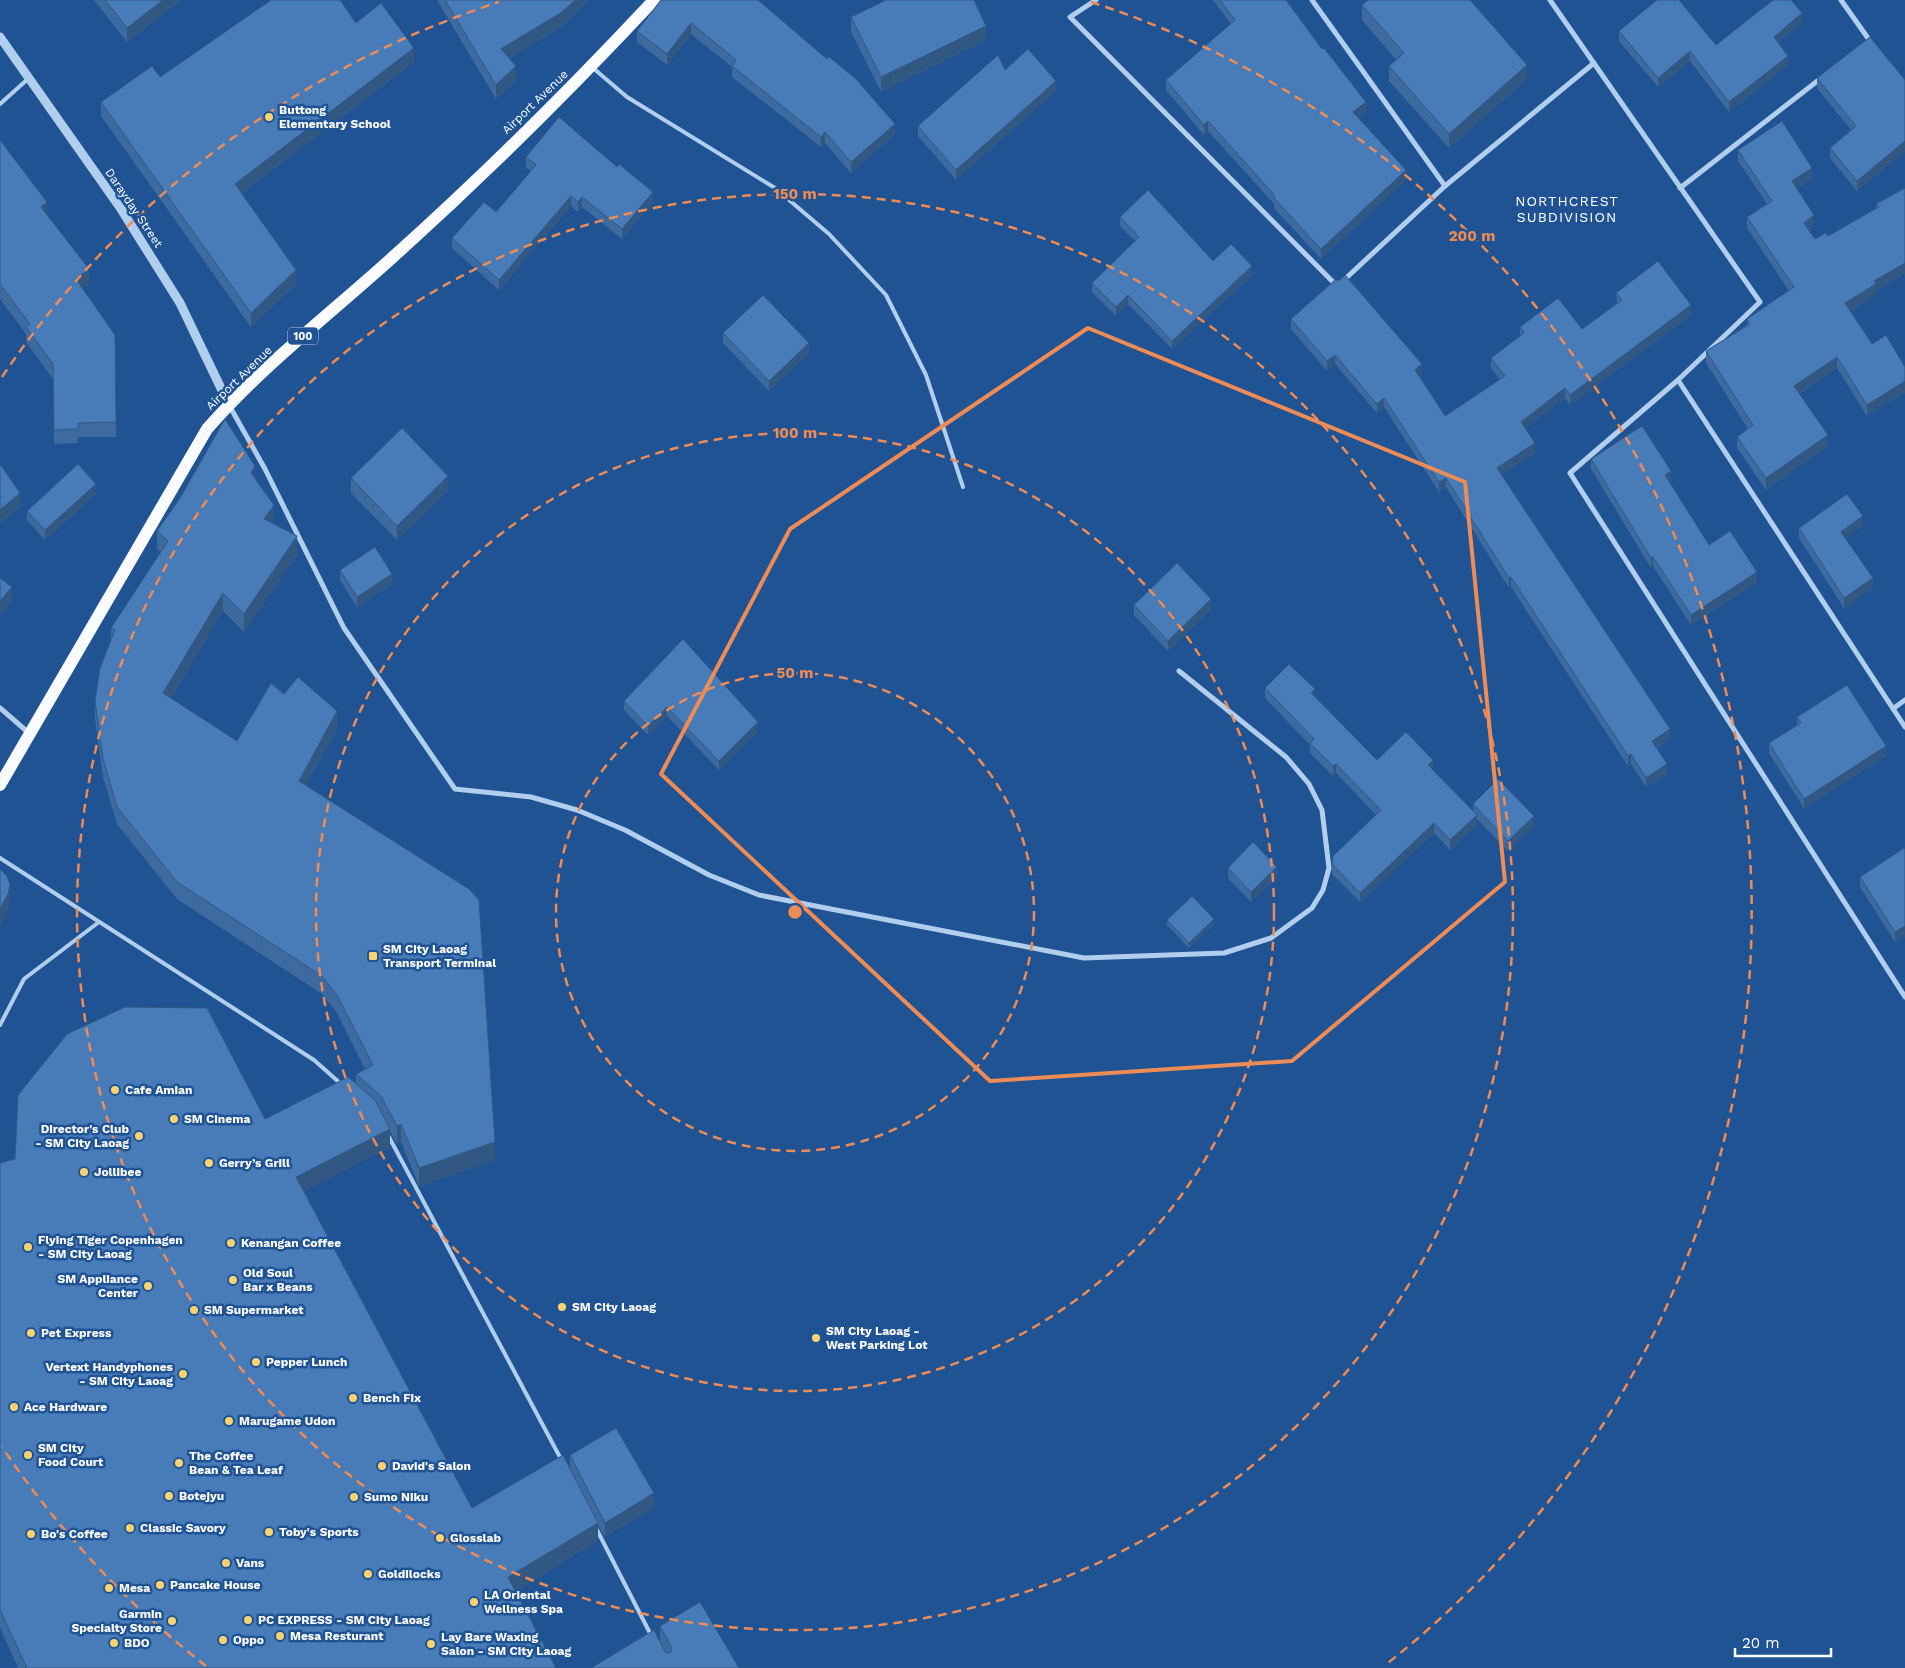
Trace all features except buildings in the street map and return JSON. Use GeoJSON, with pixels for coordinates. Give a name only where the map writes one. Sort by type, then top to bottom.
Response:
{"type":"FeatureCollection","features":[{"type":"Feature","properties":{"kind":"main road","name":"Airport Avenue"},"geometry":{"type":"LineString","coordinates":[[0,786],[187,461],[207,430],[253,380],[394,256],[592,67],[654,0]]}},
{"type":"Feature","properties":{"kind":"street"},"geometry":{"type":"LineString","coordinates":[[1096,0],[1070,17],[1337,286],[1445,186],[1594,63]]}},
{"type":"Feature","properties":{"kind":"street"},"geometry":{"type":"LineString","coordinates":[[1312,0],[1445,186]]}},
{"type":"Feature","properties":{"kind":"street"},"geometry":{"type":"LineString","coordinates":[[1550,0],[1760,302],[1678,380],[1570,473],[1905,997]]}},
{"type":"Feature","properties":{"kind":"street"},"geometry":{"type":"LineString","coordinates":[[1841,0],[1870,41],[1862,47]]}},
{"type":"Feature","properties":{"kind":"street","name":"Darayday Street"},"geometry":{"type":"LineString","coordinates":[[0,36],[121,209],[180,303],[228,405]]}},
{"type":"Feature","properties":{"kind":"street"},"geometry":{"type":"LineString","coordinates":[[1680,188],[1823,78]]}},
{"type":"Feature","properties":{"kind":"street"},"geometry":{"type":"LineString","coordinates":[[1678,380],[1905,727]]}},
{"type":"Feature","properties":{"kind":"street"},"geometry":{"type":"LineString","coordinates":[[228,405],[265,469],[344,628],[455,789],[531,797],[576,810],[625,830],[709,875],[760,895],[1084,958],[1224,952],[1271,938],[1312,908],[1323,890],[1329,868],[1322,810],[1309,784],[1286,757],[1178,671]]}},
{"type":"Feature","properties":{"kind":"street"},"geometry":{"type":"LineString","coordinates":[[1894,708],[1905,700]]}},
{"type":"Feature","properties":{"kind":"street"},"geometry":{"type":"LineString","coordinates":[[0,708],[30,735]]}},
{"type":"Feature","properties":{"kind":"lane"},"geometry":{"type":"LineString","coordinates":[[592,67],[627,97],[776,188],[829,234],[886,295],[926,375],[963,487]]}},
{"type":"Feature","properties":{"kind":"lane"},"geometry":{"type":"LineString","coordinates":[[0,104],[30,78]]}},
{"type":"Feature","properties":{"kind":"lane"},"geometry":{"type":"LineString","coordinates":[[0,858],[314,1060],[342,1085]]}},
{"type":"Feature","properties":{"kind":"lane"},"geometry":{"type":"LineString","coordinates":[[0,1024],[24,979],[99,922]]}},
{"type":"Feature","properties":{"kind":"lane"},"geometry":{"type":"LineString","coordinates":[[387,1134],[566,1470]]}},
{"type":"Feature","properties":{"kind":"lane"},"geometry":{"type":"LineString","coordinates":[[592,1520],[654,1642]]}},
{"type":"Feature","properties":{"kind":"highlighted area"},"geometry":{"type":"Polygon","coordinates":[[[1088,328],[1465,482],[1505,882],[1292,1061],[990,1081],[661,774],[790,529],[1088,328]]]}},
{"type":"Feature","properties":{"kind":"place","name":"Buttong Elementary School"},"geometry":{"type":"Point","coordinates":[269,117]}},
{"type":"Feature","properties":{"kind":"place","name":"SM City Laoag Transport Terminal"},"geometry":{"type":"Point","coordinates":[373,956]}},
{"type":"Feature","properties":{"kind":"place","name":"Cafe Amian"},"geometry":{"type":"Point","coordinates":[115,1090]}},
{"type":"Feature","properties":{"kind":"place","name":"SM Cinema"},"geometry":{"type":"Point","coordinates":[174,1119]}},
{"type":"Feature","properties":{"kind":"place","name":"Director's Club - SM City Laoag"},"geometry":{"type":"Point","coordinates":[139,1136]}},
{"type":"Feature","properties":{"kind":"place","name":"Gerry’s Grill"},"geometry":{"type":"Point","coordinates":[209,1163]}},
{"type":"Feature","properties":{"kind":"place","name":"Jollibee"},"geometry":{"type":"Point","coordinates":[84,1172]}},
{"type":"Feature","properties":{"kind":"place","name":"Kenangan Coffee"},"geometry":{"type":"Point","coordinates":[231,1243]}},
{"type":"Feature","properties":{"kind":"place","name":"Flying Tiger Copenhagen - SM City Laoag"},"geometry":{"type":"Point","coordinates":[28,1247]}},
{"type":"Feature","properties":{"kind":"place","name":"Old Soul Bar x Beans"},"geometry":{"type":"Point","coordinates":[233,1280]}},
{"type":"Feature","properties":{"kind":"place","name":"SM Appliance Center"},"geometry":{"type":"Point","coordinates":[148,1286]}},
{"type":"Feature","properties":{"kind":"place","name":"SM City Laoag"},"geometry":{"type":"Point","coordinates":[562,1307]}},
{"type":"Feature","properties":{"kind":"place","name":"SM Supermarket"},"geometry":{"type":"Point","coordinates":[194,1310]}},
{"type":"Feature","properties":{"kind":"place","name":"Pet Express"},"geometry":{"type":"Point","coordinates":[31,1333]}},
{"type":"Feature","properties":{"kind":"place","name":"SM City Laoag - West Parking Lot"},"geometry":{"type":"Point","coordinates":[816,1338]}},
{"type":"Feature","properties":{"kind":"place","name":"Pepper Lunch"},"geometry":{"type":"Point","coordinates":[256,1362]}},
{"type":"Feature","properties":{"kind":"place","name":"Vertext Handyphones - SM City Laoag"},"geometry":{"type":"Point","coordinates":[183,1374]}},
{"type":"Feature","properties":{"kind":"place","name":"Bench Fix"},"geometry":{"type":"Point","coordinates":[353,1398]}},
{"type":"Feature","properties":{"kind":"place","name":"Ace Hardware"},"geometry":{"type":"Point","coordinates":[14,1407]}},
{"type":"Feature","properties":{"kind":"place","name":"Marugame Udon"},"geometry":{"type":"Point","coordinates":[229,1421]}},
{"type":"Feature","properties":{"kind":"place","name":"SM City Food Court"},"geometry":{"type":"Point","coordinates":[28,1455]}},
{"type":"Feature","properties":{"kind":"place","name":"The Coffee Bean & Tea Leaf"},"geometry":{"type":"Point","coordinates":[179,1463]}},
{"type":"Feature","properties":{"kind":"place","name":"David's Salon"},"geometry":{"type":"Point","coordinates":[382,1466]}},
{"type":"Feature","properties":{"kind":"place","name":"Botejyu"},"geometry":{"type":"Point","coordinates":[169,1496]}},
{"type":"Feature","properties":{"kind":"place","name":"Sumo Niku"},"geometry":{"type":"Point","coordinates":[354,1497]}},
{"type":"Feature","properties":{"kind":"place","name":"Classic Savory"},"geometry":{"type":"Point","coordinates":[130,1528]}},
{"type":"Feature","properties":{"kind":"place","name":"Toby's Sports"},"geometry":{"type":"Point","coordinates":[269,1532]}},
{"type":"Feature","properties":{"kind":"place","name":"Bo's Coffee"},"geometry":{"type":"Point","coordinates":[31,1534]}},
{"type":"Feature","properties":{"kind":"place","name":"Glosslab"},"geometry":{"type":"Point","coordinates":[440,1538]}},
{"type":"Feature","properties":{"kind":"place","name":"Vans"},"geometry":{"type":"Point","coordinates":[226,1563]}},
{"type":"Feature","properties":{"kind":"place","name":"Goldilocks"},"geometry":{"type":"Point","coordinates":[368,1574]}},
{"type":"Feature","properties":{"kind":"place","name":"Pancake House"},"geometry":{"type":"Point","coordinates":[160,1585]}},
{"type":"Feature","properties":{"kind":"place","name":"Mesa"},"geometry":{"type":"Point","coordinates":[109,1588]}},
{"type":"Feature","properties":{"kind":"place","name":"LA Oriental Wellness Spa"},"geometry":{"type":"Point","coordinates":[474,1602]}},
{"type":"Feature","properties":{"kind":"place","name":"PC EXPRESS - SM City Laoag"},"geometry":{"type":"Point","coordinates":[248,1620]}},
{"type":"Feature","properties":{"kind":"place","name":"Garmin Specialty Store"},"geometry":{"type":"Point","coordinates":[172,1621]}},
{"type":"Feature","properties":{"kind":"place","name":"Mesa Resturant"},"geometry":{"type":"Point","coordinates":[280,1636]}},
{"type":"Feature","properties":{"kind":"place","name":"Oppo"},"geometry":{"type":"Point","coordinates":[223,1640]}},
{"type":"Feature","properties":{"kind":"place","name":"BDO"},"geometry":{"type":"Point","coordinates":[114,1643]}},
{"type":"Feature","properties":{"kind":"place","name":"Lay Bare Waxing Salon - SM City Laoag"},"geometry":{"type":"Point","coordinates":[431,1644]}},
{"type":"Feature","properties":{"kind":"district","name":"NORTHCREST SUBDIVISION"},"geometry":{"type":"Point","coordinates":[1567,210]}}]}
